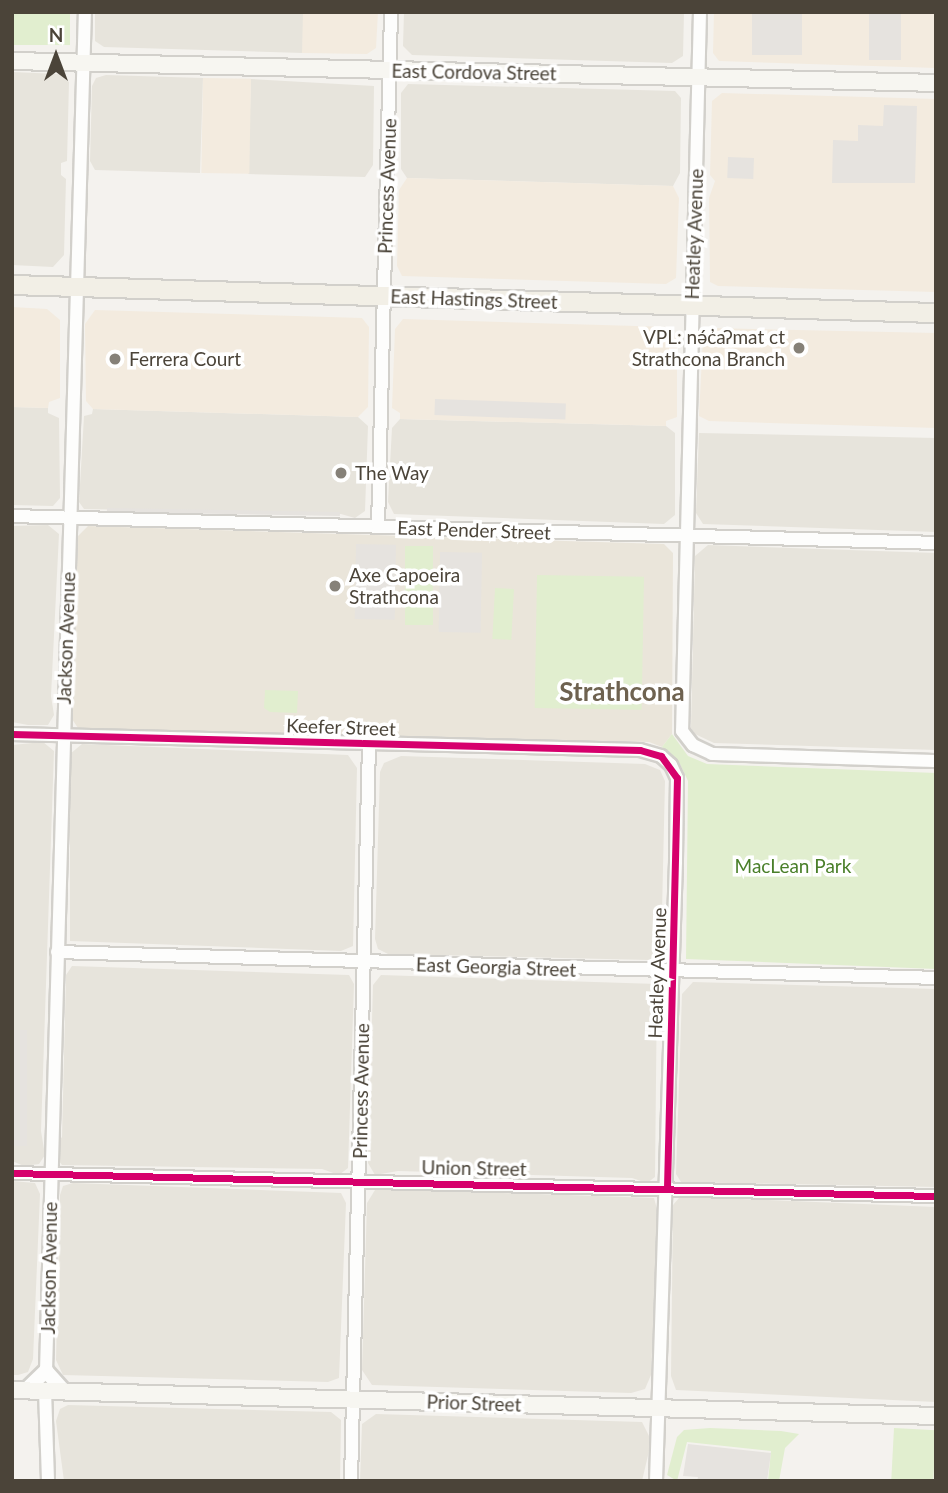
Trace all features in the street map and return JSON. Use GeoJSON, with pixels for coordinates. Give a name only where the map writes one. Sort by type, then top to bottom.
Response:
{"type":"FeatureCollection","features":[{"type":"Feature","properties":{"kind":"main road","name":"East Cordova Street"},"geometry":{"type":"LineString","coordinates":[[12,61],[936,83]]}},
{"type":"Feature","properties":{"kind":"main road","name":"East Hastings Street"},"geometry":{"type":"LineString","coordinates":[[12,285],[936,313]]}},
{"type":"Feature","properties":{"kind":"main road","name":"Prior Street"},"geometry":{"type":"LineString","coordinates":[[19,1390],[936,1416]]}},
{"type":"Feature","properties":{"kind":"street","name":"Jackson Avenue"},"geometry":{"type":"LineString","coordinates":[[46,1371],[85,12]]}},
{"type":"Feature","properties":{"kind":"street","name":"Princess Avenue"},"geometry":{"type":"LineString","coordinates":[[378,527],[391,12]]}},
{"type":"Feature","properties":{"kind":"street","name":"Heatley Avenue"},"geometry":{"type":"LineString","coordinates":[[700,12],[680,723],[693,745],[712,754],[936,761]]}},
{"type":"Feature","properties":{"kind":"street","name":"East Pender Street"},"geometry":{"type":"LineString","coordinates":[[12,516],[936,543]]}},
{"type":"Feature","properties":{"kind":"street","name":"Keefer Street"},"geometry":{"type":"LineString","coordinates":[[12,734],[640,750],[667,761]]}},
{"type":"Feature","properties":{"kind":"street","name":"Princess Avenue"},"geometry":{"type":"LineString","coordinates":[[351,1481],[369,744]]}},
{"type":"Feature","properties":{"kind":"street","name":"Heatley Avenue"},"geometry":{"type":"LineString","coordinates":[[656,1481],[667,1189],[677,778],[667,761]]}},
{"type":"Feature","properties":{"kind":"street","name":"East Georgia Street"},"geometry":{"type":"LineString","coordinates":[[57,952],[364,964],[936,978]]}},
{"type":"Feature","properties":{"kind":"street","name":"Union Street"},"geometry":{"type":"LineString","coordinates":[[12,1173],[936,1196]]}},
{"type":"Feature","properties":{"kind":"street"},"geometry":{"type":"LineString","coordinates":[[19,1390],[46,1371],[64,1391]]}},
{"type":"Feature","properties":{"kind":"street"},"geometry":{"type":"LineString","coordinates":[[45,1390],[48,1481]]}},
{"type":"Feature","properties":{"kind":"shaded area"},"geometry":{"type":"Polygon","coordinates":[[[95,12],[304,12],[303,53],[104,47],[95,41],[95,12]]]}},
{"type":"Feature","properties":{"kind":"shaded area"},"geometry":{"type":"Polygon","coordinates":[[[303,12],[378,12],[376,48],[367,54],[302,53],[303,12]]]}},
{"type":"Feature","properties":{"kind":"shaded area"},"geometry":{"type":"Polygon","coordinates":[[[404,12],[684,12],[683,56],[672,63],[412,55],[403,46],[404,12]]]}},
{"type":"Feature","properties":{"kind":"shaded area"},"geometry":{"type":"Polygon","coordinates":[[[714,12],[936,12],[936,68],[719,61],[713,53],[714,12]]]}},
{"type":"Feature","properties":{"kind":"shaded area"},"geometry":{"type":"Polygon","coordinates":[[[752,12],[802,12],[802,55],[752,55],[752,12]]]}},
{"type":"Feature","properties":{"kind":"shaded area"},"geometry":{"type":"Polygon","coordinates":[[[869,12],[901,12],[901,60],[869,60],[869,12]]]}},
{"type":"Feature","properties":{"kind":"shaded area"},"geometry":{"type":"Polygon","coordinates":[[[12,72],[59,74],[69,82],[67,161],[61,163],[61,175],[66,179],[64,255],[53,267],[12,265],[12,72]]]}},
{"type":"Feature","properties":{"kind":"shaded area"},"geometry":{"type":"Polygon","coordinates":[[[106,75],[203,78],[200,173],[95,170],[90,161],[92,86],[96,78],[106,75]]]}},
{"type":"Feature","properties":{"kind":"shaded area"},"geometry":{"type":"Polygon","coordinates":[[[203,78],[251,79],[249,174],[201,173],[203,78]]]}},
{"type":"Feature","properties":{"kind":"shaded area"},"geometry":{"type":"Polygon","coordinates":[[[251,79],[374,86],[373,165],[365,177],[248,174],[251,79]]]}},
{"type":"Feature","properties":{"kind":"shaded area"},"geometry":{"type":"Polygon","coordinates":[[[408,84],[675,91],[681,98],[680,173],[673,186],[407,178],[401,169],[401,93],[408,84]]]}},
{"type":"Feature","properties":{"kind":"shaded area"},"geometry":{"type":"Polygon","coordinates":[[[722,93],[936,99],[936,292],[718,286],[710,282],[709,198],[715,181],[710,175],[712,101],[722,93]]]}},
{"type":"Feature","properties":{"kind":"shaded area"},"geometry":{"type":"Polygon","coordinates":[[[884,105],[917,106],[915,183],[832,183],[833,140],[858,141],[858,125],[883,126],[884,105]]]}},
{"type":"Feature","properties":{"kind":"shaded area"},"geometry":{"type":"Polygon","coordinates":[[[728,157],[754,158],[753,179],[727,178],[728,157]]]}},
{"type":"Feature","properties":{"kind":"shaded area"},"geometry":{"type":"Polygon","coordinates":[[[407,178],[673,186],[679,198],[676,278],[666,284],[402,276],[397,266],[399,190],[407,178]]]}},
{"type":"Feature","properties":{"kind":"shaded area"},"geometry":{"type":"Polygon","coordinates":[[[12,307],[47,309],[60,320],[60,398],[49,402],[48,408],[12,407],[12,307]]]}},
{"type":"Feature","properties":{"kind":"shaded area"},"geometry":{"type":"Polygon","coordinates":[[[95,310],[362,318],[369,327],[368,407],[358,417],[93,409],[86,401],[85,324],[95,310]]]}},
{"type":"Feature","properties":{"kind":"shaded area"},"geometry":{"type":"Polygon","coordinates":[[[403,319],[670,327],[677,340],[677,417],[666,421],[666,426],[400,419],[400,413],[392,408],[395,329],[403,319]]]}},
{"type":"Feature","properties":{"kind":"shaded area"},"geometry":{"type":"Polygon","coordinates":[[[711,328],[936,333],[936,428],[709,421],[699,416],[703,337],[711,328]]]}},
{"type":"Feature","properties":{"kind":"shaded area"},"geometry":{"type":"Polygon","coordinates":[[[435,399],[566,404],[565,420],[434,415],[435,399]]]}},
{"type":"Feature","properties":{"kind":"shaded area"},"geometry":{"type":"Polygon","coordinates":[[[12,407],[48,408],[48,413],[59,418],[60,498],[53,506],[12,505],[12,407]]]}},
{"type":"Feature","properties":{"kind":"shaded area"},"geometry":{"type":"Polygon","coordinates":[[[93,409],[358,417],[368,426],[365,511],[355,518],[341,514],[84,509],[79,502],[84,416],[92,414],[93,409]]]}},
{"type":"Feature","properties":{"kind":"shaded area"},"geometry":{"type":"Polygon","coordinates":[[[400,419],[666,426],[675,433],[675,515],[664,524],[394,514],[388,502],[392,428],[400,419]]]}},
{"type":"Feature","properties":{"kind":"shaded area"},"geometry":{"type":"Polygon","coordinates":[[[699,433],[936,438],[936,532],[703,524],[696,513],[699,433]]]}},
{"type":"Feature","properties":{"kind":"shaded area"},"geometry":{"type":"Polygon","coordinates":[[[107,508],[340,512],[340,516],[107,512],[107,508]]]}},
{"type":"Feature","properties":{"kind":"shaded area"},"geometry":{"type":"Polygon","coordinates":[[[48,525],[59,534],[51,696],[54,715],[48,725],[28,725],[12,722],[12,526],[48,525]]]}},
{"type":"Feature","properties":{"kind":"shaded area"},"geometry":{"type":"Polygon","coordinates":[[[88,526],[664,544],[673,553],[672,734],[662,747],[649,742],[78,728],[72,719],[78,536],[88,526]]]}},
{"type":"Feature","properties":{"kind":"shaded area"},"geometry":{"type":"Polygon","coordinates":[[[356,544],[396,545],[395,620],[355,619],[356,544]]]}},
{"type":"Feature","properties":{"kind":"shaded area"},"geometry":{"type":"Polygon","coordinates":[[[708,545],[936,553],[936,750],[714,743],[695,734],[691,728],[695,556],[708,545]]]}},
{"type":"Feature","properties":{"kind":"shaded area"},"geometry":{"type":"Polygon","coordinates":[[[440,552],[482,553],[481,633],[439,632],[440,552]]]}},
{"type":"Feature","properties":{"kind":"shaded area"},"geometry":{"type":"Polygon","coordinates":[[[43,742],[54,751],[41,1131],[45,1155],[39,1164],[24,1166],[12,1161],[12,745],[43,742]]]}},
{"type":"Feature","properties":{"kind":"shaded area"},"geometry":{"type":"Polygon","coordinates":[[[82,744],[348,755],[357,768],[353,946],[341,951],[70,941],[70,754],[82,744]]]}},
{"type":"Feature","properties":{"kind":"shaded area"},"geometry":{"type":"Polygon","coordinates":[[[401,756],[645,764],[660,770],[665,781],[661,955],[650,960],[388,954],[378,949],[375,939],[380,772],[384,763],[401,756]]]}},
{"type":"Feature","properties":{"kind":"shaded area"},"geometry":{"type":"Polygon","coordinates":[[[72,966],[349,975],[354,984],[348,1168],[339,1175],[322,1169],[62,1165],[56,1157],[57,1143],[62,1137],[66,975],[72,966]]]}},
{"type":"Feature","properties":{"kind":"shaded area"},"geometry":{"type":"Polygon","coordinates":[[[381,975],[657,984],[655,1177],[647,1183],[632,1178],[398,1171],[375,1175],[368,1163],[373,985],[381,975]]]}},
{"type":"Feature","properties":{"kind":"shaded area"},"geometry":{"type":"Polygon","coordinates":[[[693,982],[936,989],[936,1187],[681,1182],[676,1174],[682,994],[693,982]]]}},
{"type":"Feature","properties":{"kind":"shaded area"},"geometry":{"type":"Polygon","coordinates":[[[12,1030],[27,1030],[27,1146],[12,1146],[12,1030]]]}},
{"type":"Feature","properties":{"kind":"shaded area"},"geometry":{"type":"Polygon","coordinates":[[[12,1181],[35,1183],[40,1194],[33,1359],[28,1372],[18,1375],[12,1375],[12,1181]]]}},
{"type":"Feature","properties":{"kind":"shaded area"},"geometry":{"type":"Polygon","coordinates":[[[73,1183],[341,1193],[346,1203],[339,1378],[328,1382],[63,1375],[56,1360],[60,1195],[63,1186],[73,1183]]]}},
{"type":"Feature","properties":{"kind":"shaded area"},"geometry":{"type":"Polygon","coordinates":[[[375,1190],[654,1198],[658,1213],[651,1375],[645,1389],[631,1393],[372,1385],[362,1370],[367,1203],[375,1190]]]}},
{"type":"Feature","properties":{"kind":"shaded area"},"geometry":{"type":"Polygon","coordinates":[[[679,1198],[936,1207],[936,1402],[676,1390],[671,1376],[673,1205],[679,1198]]]}},
{"type":"Feature","properties":{"kind":"shaded area"},"geometry":{"type":"Polygon","coordinates":[[[68,1405],[331,1412],[341,1420],[340,1481],[64,1481],[56,1421],[60,1409],[68,1405]]]}},
{"type":"Feature","properties":{"kind":"shaded area"},"geometry":{"type":"Polygon","coordinates":[[[376,1414],[642,1422],[649,1436],[649,1451],[642,1481],[360,1481],[362,1424],[376,1414]]]}},
{"type":"Feature","properties":{"kind":"shaded area"},"geometry":{"type":"Polygon","coordinates":[[[688,1444],[771,1453],[767,1481],[697,1481],[698,1477],[683,1476],[688,1444]]]}},
{"type":"Feature","properties":{"kind":"green space"},"geometry":{"type":"Polygon","coordinates":[[[12,12],[70,12],[70,45],[12,45],[12,12]]]}},
{"type":"Feature","properties":{"kind":"green space"},"geometry":{"type":"Polygon","coordinates":[[[405,546],[433,546],[433,625],[405,625],[405,546]]]}},
{"type":"Feature","properties":{"kind":"green space"},"geometry":{"type":"Polygon","coordinates":[[[537,575],[644,577],[642,710],[535,708],[537,575]]]}},
{"type":"Feature","properties":{"kind":"green space"},"geometry":{"type":"Polygon","coordinates":[[[495,588],[514,589],[511,640],[492,639],[495,588]]]}},
{"type":"Feature","properties":{"kind":"green space"},"geometry":{"type":"Polygon","coordinates":[[[265,690],[298,691],[297,713],[270,712],[264,708],[265,690]]]}},
{"type":"Feature","properties":{"kind":"green space","name":"MacLean Park"},"geometry":{"type":"Polygon","coordinates":[[[672,734],[688,756],[707,764],[936,773],[936,969],[686,959],[688,781],[680,764],[662,747],[672,734]]]}},
{"type":"Feature","properties":{"kind":"green space"},"geometry":{"type":"Polygon","coordinates":[[[710,1428],[799,1434],[785,1448],[779,1481],[768,1481],[771,1451],[687,1442],[677,1481],[667,1475],[677,1437],[684,1430],[710,1428]]]}},
{"type":"Feature","properties":{"kind":"green space"},"geometry":{"type":"Polygon","coordinates":[[[894,1428],[936,1430],[933,1481],[891,1481],[894,1428]]]}},
{"type":"Feature","properties":{"kind":"cycle path"},"geometry":{"type":"LineString","coordinates":[[12,734],[640,750],[661,756],[677,778],[667,1189]]}},
{"type":"Feature","properties":{"kind":"cycle path"},"geometry":{"type":"LineString","coordinates":[[12,1173],[936,1196]]}},
{"type":"Feature","properties":{"kind":"place","name":"VPL: nə́c̓aʔmat ct Strathcona Branch"},"geometry":{"type":"Point","coordinates":[799,348]}},
{"type":"Feature","properties":{"kind":"place","name":"Ferrera Court"},"geometry":{"type":"Point","coordinates":[115,359]}},
{"type":"Feature","properties":{"kind":"place","name":"The Way"},"geometry":{"type":"Point","coordinates":[341,473]}},
{"type":"Feature","properties":{"kind":"place","name":"Axe Capoeira Strathcona"},"geometry":{"type":"Point","coordinates":[335,586]}},
{"type":"Feature","properties":{"kind":"district","name":"Strathcona"},"geometry":{"type":"Point","coordinates":[622,692]}}]}
